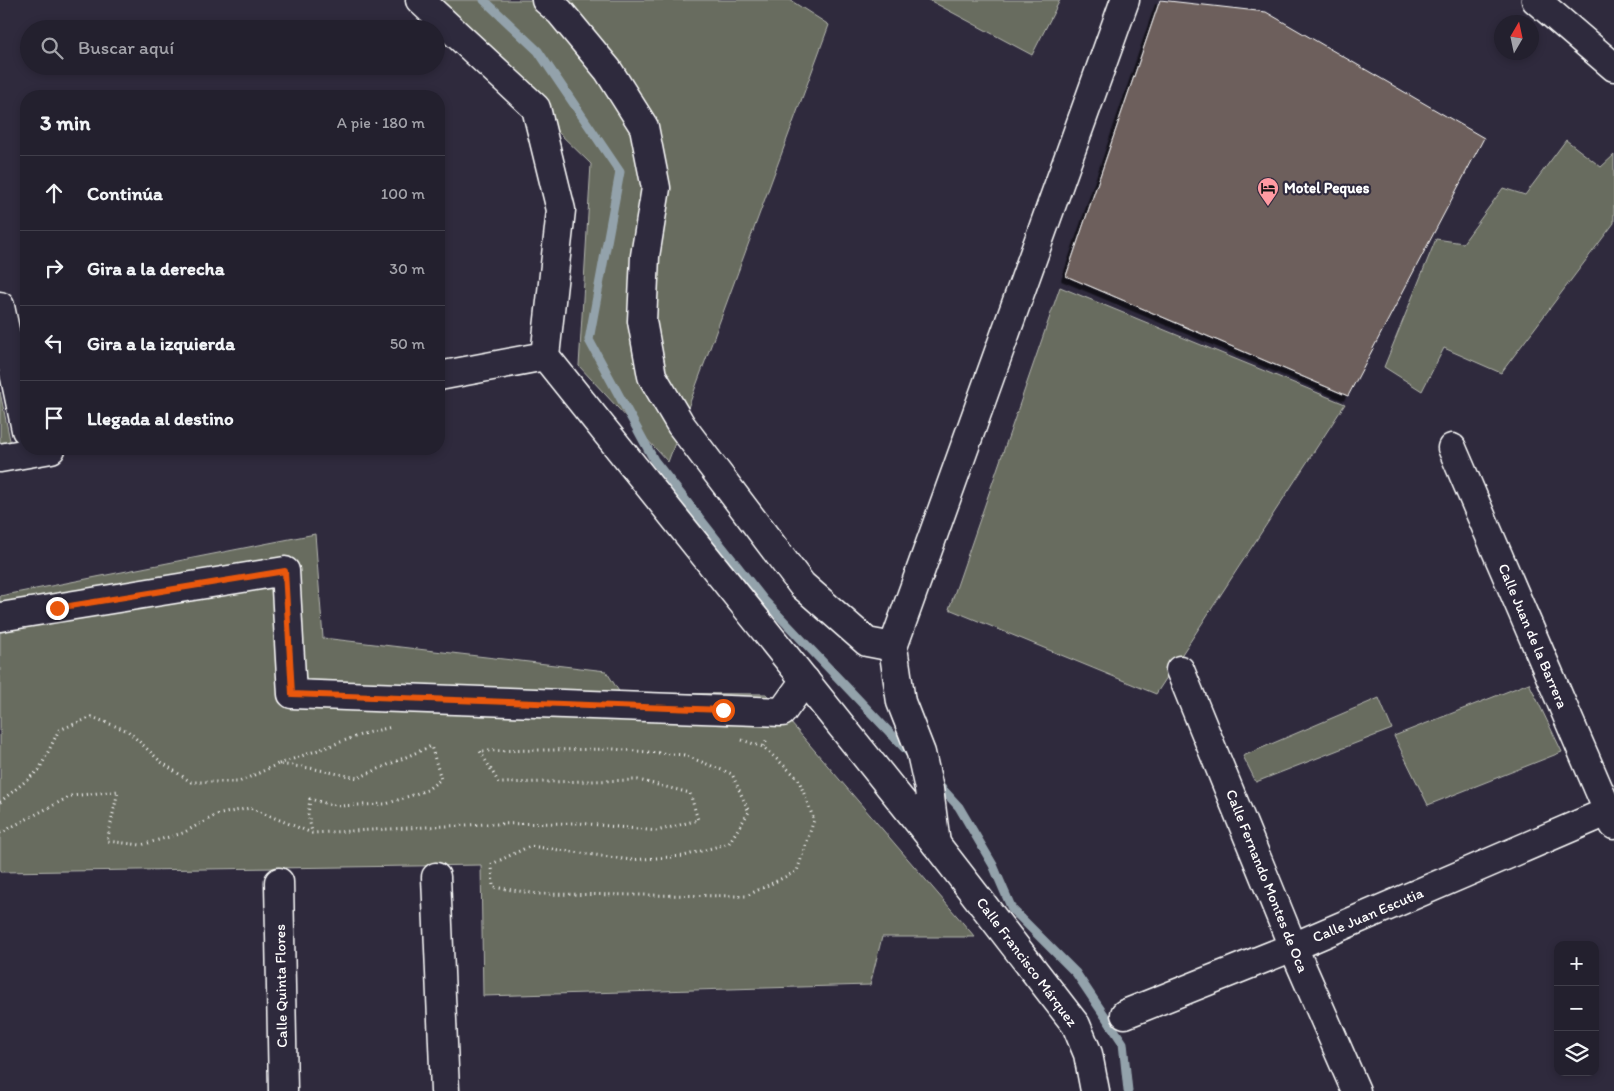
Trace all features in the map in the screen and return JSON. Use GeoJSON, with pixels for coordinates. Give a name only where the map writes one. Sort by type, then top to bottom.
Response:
{"type":"FeatureCollection","features":[{"type":"Feature","properties":{"kind":"street"},"geometry":{"type":"LineString","coordinates":[[420,0],[441,20]]}},
{"type":"Feature","properties":{"kind":"street"},"geometry":{"type":"LineString","coordinates":[[546,0],[560,12],[608,70],[644,127],[656,188],[645,256],[642,321],[652,376],[681,424],[802,585],[867,642],[893,646]]}},
{"type":"Feature","properties":{"kind":"street"},"geometry":{"type":"LineString","coordinates":[[936,844],[930,789],[921,753],[901,702],[893,646],[1125,0]]}},
{"type":"Feature","properties":{"kind":"street"},"geometry":{"type":"LineString","coordinates":[[1536,0],[1614,67]]}},
{"type":"Feature","properties":{"kind":"street"},"geometry":{"type":"LineString","coordinates":[[445,23],[536,108],[562,210],[545,356],[445,375]]}},
{"type":"Feature","properties":{"kind":"street"},"geometry":{"type":"LineString","coordinates":[[0,306],[20,385]]}},
{"type":"Feature","properties":{"kind":"street","name":"Calle Francisco Márquez"},"geometry":{"type":"LineString","coordinates":[[545,356],[936,844],[1076,1025],[1088,1054],[1095,1091]]}},
{"type":"Feature","properties":{"kind":"street","name":"Calle Juan de la Barrera"},"geometry":{"type":"LineString","coordinates":[[1452,448],[1612,815]]}},
{"type":"Feature","properties":{"kind":"street"},"geometry":{"type":"LineString","coordinates":[[0,458],[20,451]]}},
{"type":"Feature","properties":{"kind":"street"},"geometry":{"type":"LineString","coordinates":[[0,617],[285,571],[292,694],[782,712],[805,680]]}},
{"type":"Feature","properties":{"kind":"street","name":"Calle Fernando Montes de Oca"},"geometry":{"type":"LineString","coordinates":[[1180,670],[1293,947],[1356,1091]]}},
{"type":"Feature","properties":{"kind":"street","name":"Calle Juan Escutia"},"geometry":{"type":"LineString","coordinates":[[1125,1014],[1293,947],[1612,815]]}},
{"type":"Feature","properties":{"kind":"street"},"geometry":{"type":"LineString","coordinates":[[436,877],[445,1091]]}},
{"type":"Feature","properties":{"kind":"street","name":"Calle Quinta Flores"},"geometry":{"type":"LineString","coordinates":[[279,882],[283,1091]]}},
{"type":"Feature","properties":{"kind":"path"},"geometry":{"type":"LineString","coordinates":[[0,833],[71,796],[118,791],[107,841],[141,845],[183,833],[216,815],[250,808],[312,832],[486,824],[570,823],[657,831],[698,820],[690,793],[638,780],[500,783],[480,752],[613,749],[684,755],[732,774],[749,812],[729,843],[684,856],[631,860],[530,846],[492,864],[493,887],[538,894],[746,896],[798,870],[814,820],[798,778],[763,747],[782,712]]}},
{"type":"Feature","properties":{"kind":"path"},"geometry":{"type":"LineString","coordinates":[[0,802],[39,770],[59,730],[92,718],[128,731],[161,762],[190,782],[239,782],[278,764],[310,768],[358,778],[431,746],[441,779],[427,790],[386,804],[335,806],[310,799],[308,814],[312,832]]}},
{"type":"Feature","properties":{"kind":"shaded area"},"geometry":{"type":"Polygon","coordinates":[[[422,0],[790,0],[829,25],[668,462],[579,366],[591,164],[445,22],[445,20],[443,20],[422,0]]]}},
{"type":"Feature","properties":{"kind":"shaded area"},"geometry":{"type":"Polygon","coordinates":[[[929,0],[1060,0],[1032,55],[929,0]]]}},
{"type":"Feature","properties":{"kind":"shaded area"},"geometry":{"type":"Polygon","coordinates":[[[1566,140],[1601,167],[1614,155],[1614,223],[1501,373],[1444,348],[1422,391],[1384,367],[1436,239],[1463,243],[1503,188],[1525,195],[1566,140]]]}},
{"type":"Feature","properties":{"kind":"shaded area"},"geometry":{"type":"Polygon","coordinates":[[[1060,287],[1345,404],[1156,694],[949,609],[1060,287]]]}},
{"type":"Feature","properties":{"kind":"shaded area"},"geometry":{"type":"Polygon","coordinates":[[[0,392],[15,464],[0,467],[0,392]]]}},
{"type":"Feature","properties":{"kind":"shaded area"},"geometry":{"type":"Polygon","coordinates":[[[315,534],[323,638],[606,671],[620,693],[766,694],[975,937],[882,937],[870,985],[483,996],[481,865],[0,872],[0,596],[315,534]]]}},
{"type":"Feature","properties":{"kind":"shaded area"},"geometry":{"type":"Polygon","coordinates":[[[1529,683],[1562,752],[1428,805],[1394,736],[1529,683]]]}},
{"type":"Feature","properties":{"kind":"shaded area"},"geometry":{"type":"Polygon","coordinates":[[[1379,698],[1392,729],[1256,782],[1243,756],[1379,698]]]}},
{"type":"Feature","properties":{"kind":"building","name":"Motel Peques"},"geometry":{"type":"Polygon","coordinates":[[[1160,0],[1266,12],[1484,138],[1348,396],[1066,276],[1160,0]]]}},
{"type":"Feature","properties":{"kind":"waterway"},"geometry":{"type":"LineString","coordinates":[[484,0],[538,51],[620,172],[589,340],[654,460],[764,600],[912,756]]}},
{"type":"Feature","properties":{"kind":"waterway"},"geometry":{"type":"LineString","coordinates":[[936,782],[959,807],[993,865],[1012,909],[1076,973],[1123,1043],[1128,1091]]}},
{"type":"Feature","properties":{"kind":"place","name":"Motel Peques"},"geometry":{"type":"Point","coordinates":[1268,207]}},
{"type":"Feature","properties":{"kind":"route"},"geometry":{"type":"LineString","coordinates":[[57,608],[285,571],[292,694],[723,710]]}}]}
